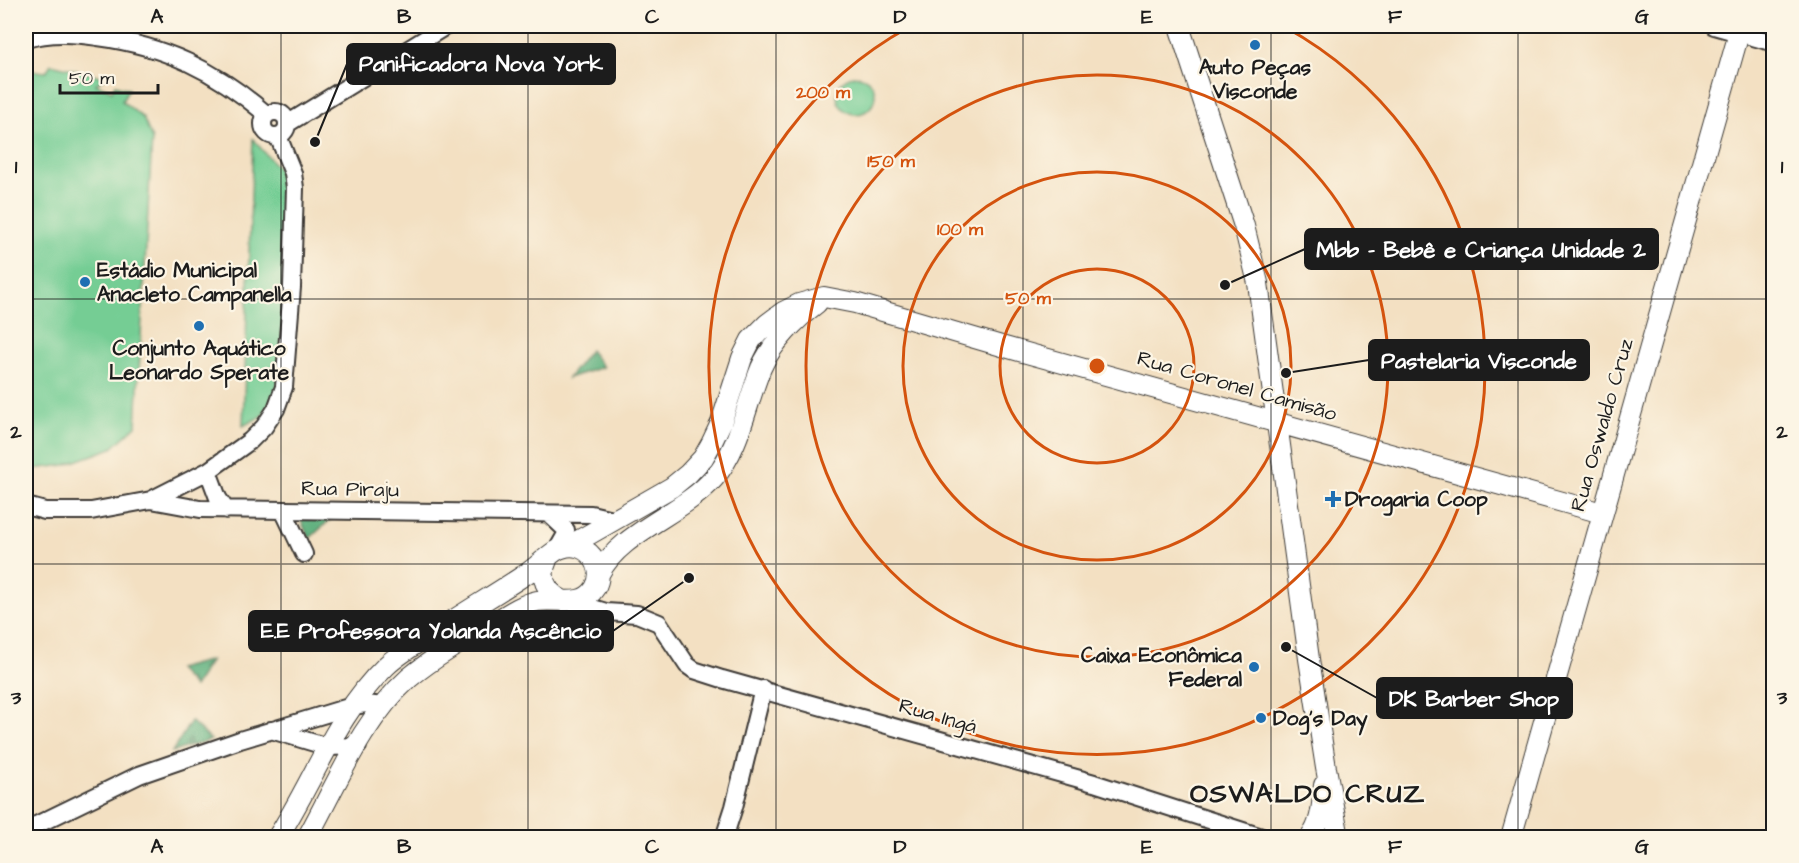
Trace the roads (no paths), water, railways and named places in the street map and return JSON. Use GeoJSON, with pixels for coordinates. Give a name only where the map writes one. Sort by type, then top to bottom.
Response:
{"type":"FeatureCollection","features":[{"type":"Feature","properties":{"kind":"main road"},"geometry":{"type":"LineString","coordinates":[[1179,26],[1251,251],[1262,313],[1326,768],[1339,837]]}},
{"type":"Feature","properties":{"kind":"main road","name":"Rua Oswaldo Cruz"},"geometry":{"type":"LineString","coordinates":[[1511,837],[1740,29]]}},
{"type":"Feature","properties":{"kind":"main road"},"geometry":{"type":"LineString","coordinates":[[277,837],[352,706],[374,678],[398,656],[558,552],[612,519],[672,487],[688,474],[703,458],[721,423],[742,358],[751,340],[783,312],[799,304],[824,297]]}},
{"type":"Feature","properties":{"kind":"main road"},"geometry":{"type":"LineString","coordinates":[[307,837],[383,706],[410,678],[460,642],[533,602],[566,601],[587,597],[613,552],[702,491],[715,477],[730,453],[761,368],[770,352],[792,326],[824,297]]}},
{"type":"Feature","properties":{"kind":"main road","name":"Rua Coronel Camisão"},"geometry":{"type":"LineString","coordinates":[[824,297],[855,303],[1602,513]]}},
{"type":"Feature","properties":{"kind":"main road"},"geometry":{"type":"LineString","coordinates":[[566,601],[552,594],[546,586],[543,573],[558,552],[579,547],[590,554],[596,562],[598,580]]}},
{"type":"Feature","properties":{"kind":"main road"},"geometry":{"type":"LineString","coordinates":[[1310,837],[1320,819],[1326,768]]}},
{"type":"Feature","properties":{"kind":"street"},"geometry":{"type":"LineString","coordinates":[[278,122],[426,26]]}},
{"type":"Feature","properties":{"kind":"street"},"geometry":{"type":"LineString","coordinates":[[278,122],[446,26]]}},
{"type":"Feature","properties":{"kind":"street"},"geometry":{"type":"LineString","coordinates":[[1714,26],[1740,29],[1773,42]]}},
{"type":"Feature","properties":{"kind":"street"},"geometry":{"type":"LineString","coordinates":[[26,39],[55,34],[73,34],[121,40],[174,55],[213,75],[278,122],[293,173],[295,188],[292,287],[284,387],[276,409],[264,427],[250,441],[208,471],[151,500],[91,511],[45,511],[26,506]]}},
{"type":"Feature","properties":{"kind":"street"},"geometry":{"type":"LineString","coordinates":[[208,471],[218,498],[226,510]]}},
{"type":"Feature","properties":{"kind":"street","name":"Rua Piraju"},"geometry":{"type":"LineString","coordinates":[[151,500],[183,507],[226,510],[591,514],[612,519]]}},
{"type":"Feature","properties":{"kind":"street"},"geometry":{"type":"LineString","coordinates":[[283,510],[304,554]]}},
{"type":"Feature","properties":{"kind":"street"},"geometry":{"type":"LineString","coordinates":[[549,514],[566,530],[558,552]]}},
{"type":"Feature","properties":{"kind":"street"},"geometry":{"type":"LineString","coordinates":[[598,580],[605,605],[619,613]]}},
{"type":"Feature","properties":{"kind":"street","name":"Rua Ingá"},"geometry":{"type":"LineString","coordinates":[[566,601],[595,610],[637,614],[659,623],[687,665],[694,670],[1094,783],[1266,837]]}},
{"type":"Feature","properties":{"kind":"street"},"geometry":{"type":"LineString","coordinates":[[724,837],[734,807],[763,689]]}},
{"type":"Feature","properties":{"kind":"street"},"geometry":{"type":"LineString","coordinates":[[26,830],[140,775],[270,730],[352,706],[366,704],[383,706]]}},
{"type":"Feature","properties":{"kind":"street"},"geometry":{"type":"LineString","coordinates":[[270,730],[328,747],[358,746]]}},
{"type":"Feature","properties":{"kind":"place","name":"Auto Peças Visconde"},"geometry":{"type":"Point","coordinates":[1255,45]}},
{"type":"Feature","properties":{"kind":"place","name":"Panificadora Nova York"},"geometry":{"type":"Point","coordinates":[315,142]}},
{"type":"Feature","properties":{"kind":"place","name":"Estádio Municipal Anacleto Campanella"},"geometry":{"type":"Point","coordinates":[85,282]}},
{"type":"Feature","properties":{"kind":"place","name":"Mbb - Bebê e Criança Unidade 2"},"geometry":{"type":"Point","coordinates":[1225,285]}},
{"type":"Feature","properties":{"kind":"place","name":"Conjunto Aquático Leonardo Sperate"},"geometry":{"type":"Point","coordinates":[199,326]}},
{"type":"Feature","properties":{"kind":"place","name":"Pastelaria Visconde"},"geometry":{"type":"Point","coordinates":[1286,373]}},
{"type":"Feature","properties":{"kind":"place","name":"Drogaria Coop"},"geometry":{"type":"Point","coordinates":[1333,499]}},
{"type":"Feature","properties":{"kind":"place","name":"E.E Professora Yolanda Ascêncio"},"geometry":{"type":"Point","coordinates":[689,578]}},
{"type":"Feature","properties":{"kind":"place","name":"DK Barber Shop"},"geometry":{"type":"Point","coordinates":[1286,647]}},
{"type":"Feature","properties":{"kind":"place","name":"Caixa Econômica Federal"},"geometry":{"type":"Point","coordinates":[1254,667]}},
{"type":"Feature","properties":{"kind":"place","name":"Dog's Day"},"geometry":{"type":"Point","coordinates":[1261,718]}},
{"type":"Feature","properties":{"kind":"district","name":"OSWALDO CRUZ"},"geometry":{"type":"Point","coordinates":[1308,794]}}]}
